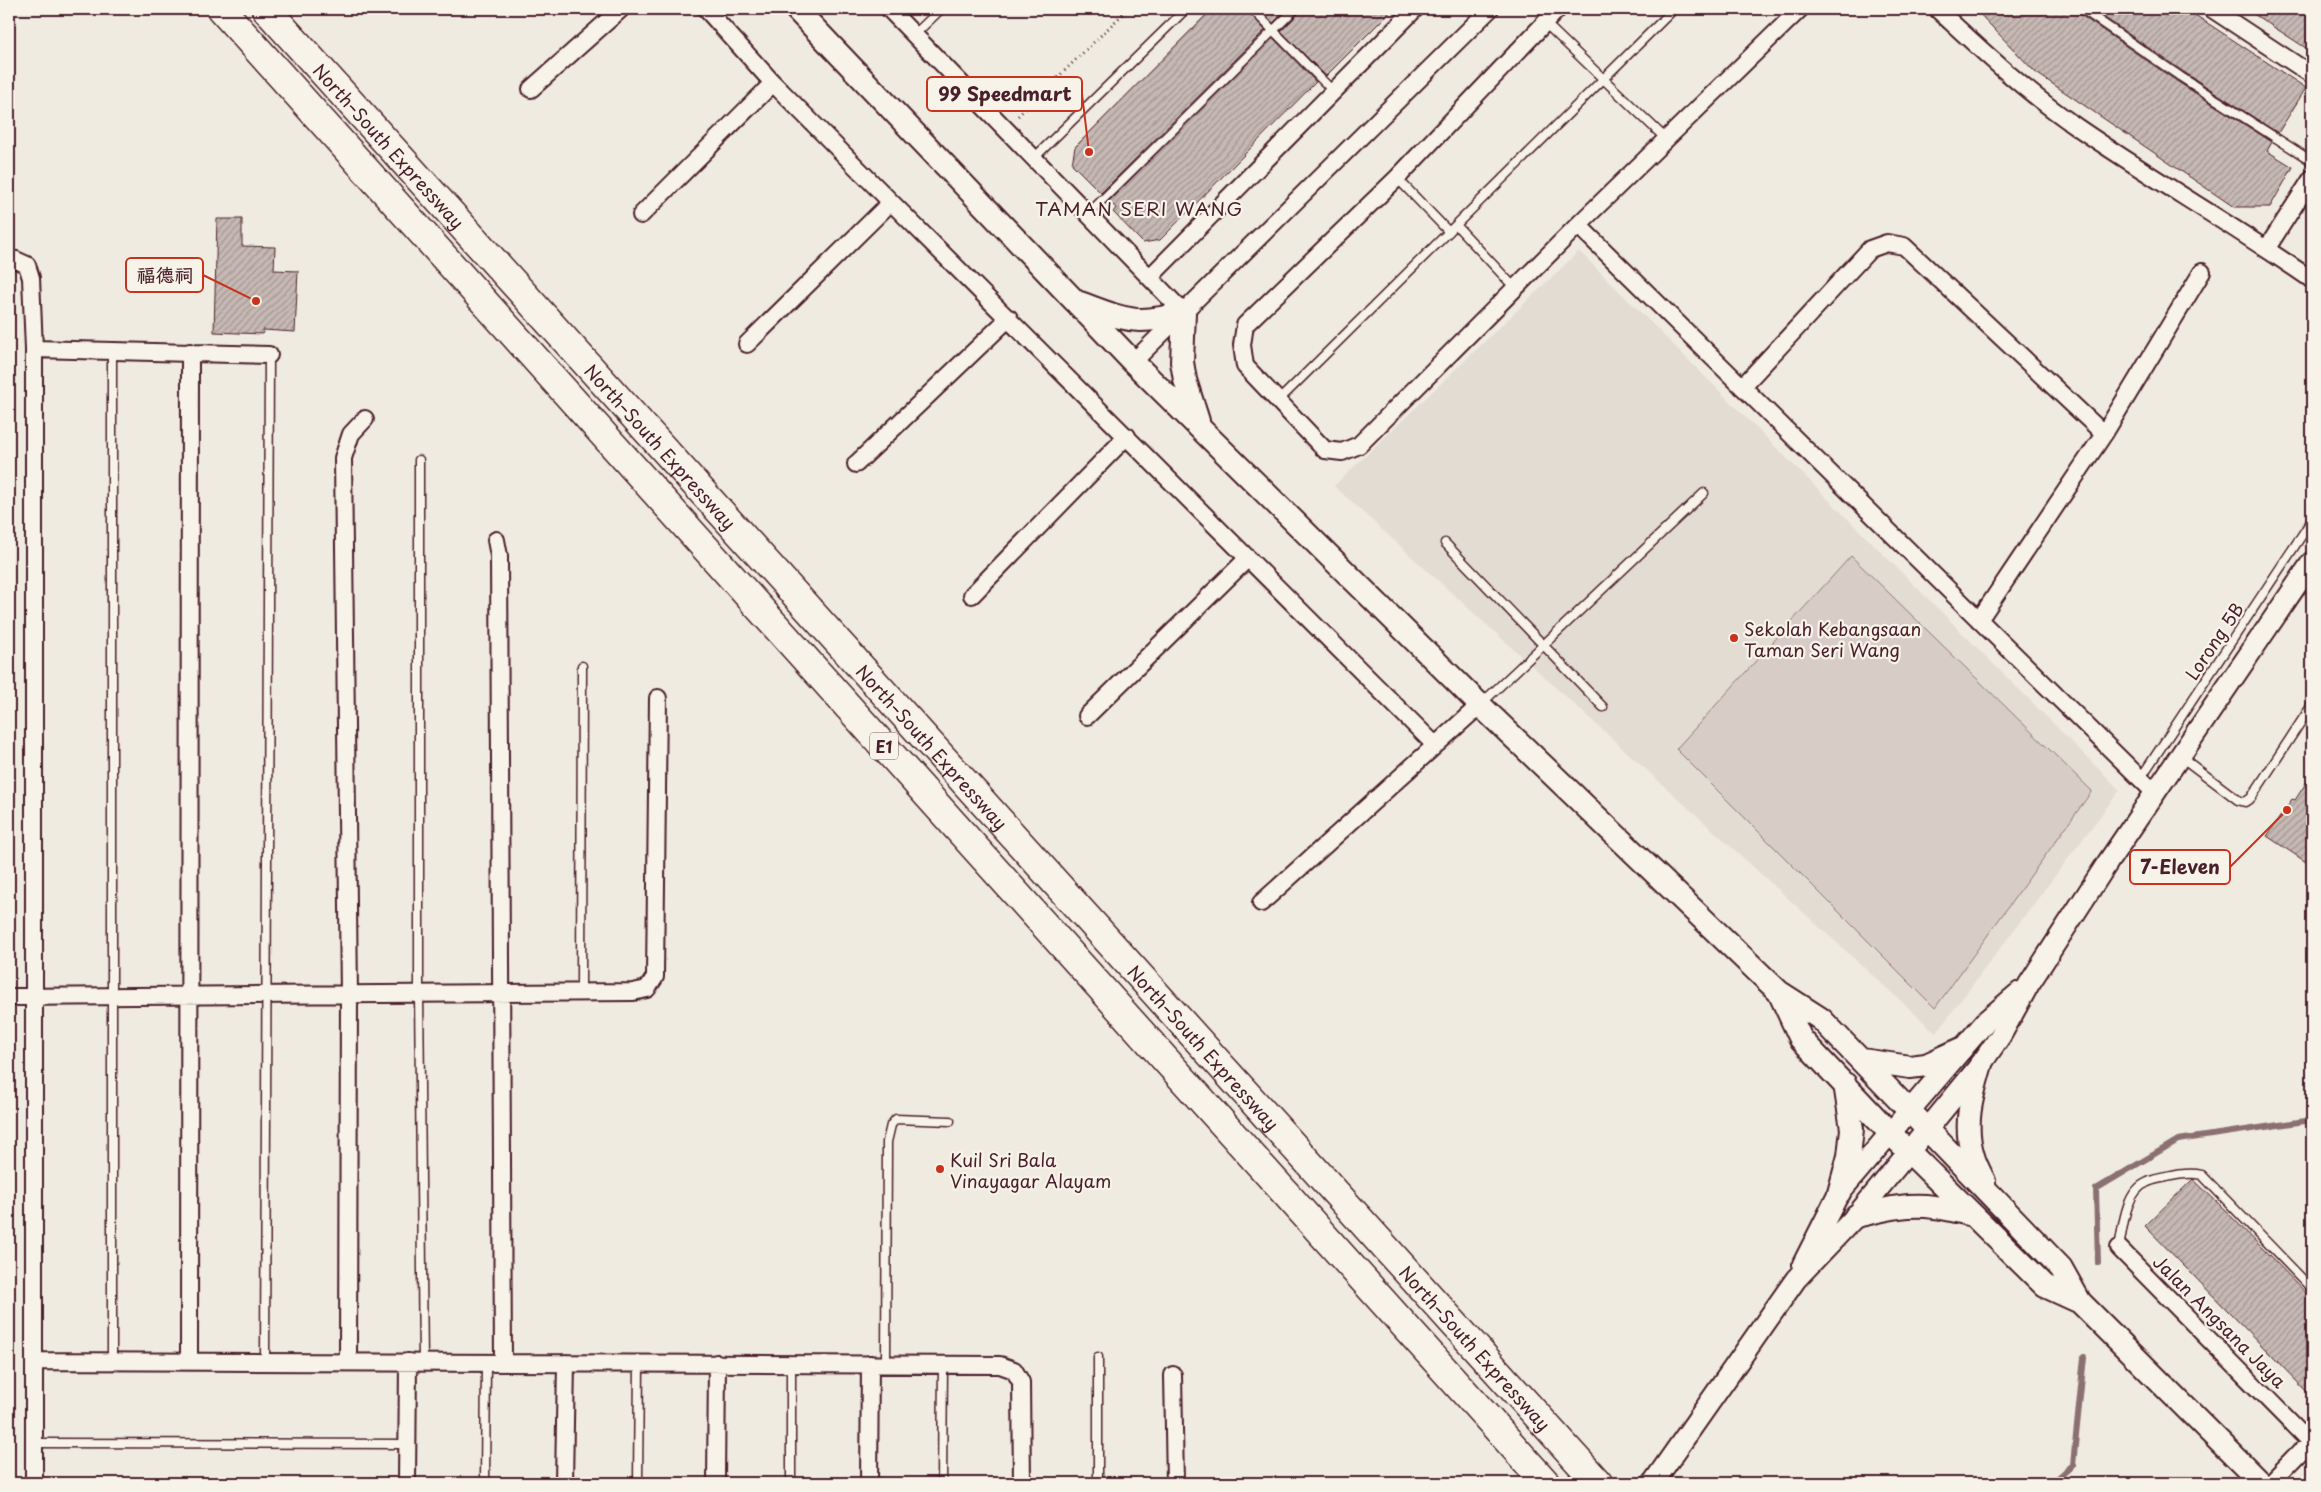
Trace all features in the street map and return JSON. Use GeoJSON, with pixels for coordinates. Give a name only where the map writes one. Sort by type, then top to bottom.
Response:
{"type":"FeatureCollection","features":[{"type":"Feature","properties":{"kind":"highway","name":"North–South Expressway"},"geometry":{"type":"LineString","coordinates":[[221,9],[1546,1483]]}},
{"type":"Feature","properties":{"kind":"highway","name":"North–South Expressway"},"geometry":{"type":"LineString","coordinates":[[266,9],[1590,1475]]}},
{"type":"Feature","properties":{"kind":"main road"},"geometry":{"type":"LineString","coordinates":[[802,14],[1133,362],[1199,424],[1480,705],[1779,992],[1822,1019],[2061,1268],[2080,1302],[2261,1483]]}},
{"type":"Feature","properties":{"kind":"main road"},"geometry":{"type":"LineString","coordinates":[[1075,301],[1125,320],[1154,320],[1184,313],[1182,362],[1184,380],[1199,424]]}},
{"type":"Feature","properties":{"kind":"main road"},"geometry":{"type":"LineString","coordinates":[[1779,992],[1801,1039],[1890,1133],[2045,1286],[2080,1302]]}},
{"type":"Feature","properties":{"kind":"main road"},"geometry":{"type":"LineString","coordinates":[[1862,1060],[1910,1067],[1926,1065],[1961,1049]]}},
{"type":"Feature","properties":{"kind":"main road"},"geometry":{"type":"LineString","coordinates":[[1980,1064],[1970,1105],[1968,1132],[1973,1157],[1991,1196]]}},
{"type":"Feature","properties":{"kind":"main road"},"geometry":{"type":"LineString","coordinates":[[1839,1193],[1849,1156],[1852,1129],[1845,1084]]}},
{"type":"Feature","properties":{"kind":"main road"},"geometry":{"type":"LineString","coordinates":[[1856,1216],[1890,1208],[1913,1206],[1934,1207],[1973,1215]]}},
{"type":"Feature","properties":{"kind":"street"},"geometry":{"type":"LineString","coordinates":[[531,89],[621,9]]}},
{"type":"Feature","properties":{"kind":"street"},"geometry":{"type":"LineString","coordinates":[[706,9],[773,83],[1435,745]]}},
{"type":"Feature","properties":{"kind":"street"},"geometry":{"type":"LineString","coordinates":[[889,9],[1184,313]]}},
{"type":"Feature","properties":{"kind":"street"},"geometry":{"type":"LineString","coordinates":[[1150,277],[1414,9]]}},
{"type":"Feature","properties":{"kind":"street"},"geometry":{"type":"LineString","coordinates":[[1133,362],[1490,9]]}},
{"type":"Feature","properties":{"kind":"street"},"geometry":{"type":"LineString","coordinates":[[1558,9],[1397,178],[1245,325],[1242,345],[1245,366],[1326,450],[1342,452],[1359,445],[1578,225],[1800,9]]}},
{"type":"Feature","properties":{"kind":"street"},"geometry":{"type":"LineString","coordinates":[[1937,9],[2016,81],[2076,126],[2267,248],[2312,280]]}},
{"type":"Feature","properties":{"kind":"street"},"geometry":{"type":"LineString","coordinates":[[2212,9],[2312,75]]}},
{"type":"Feature","properties":{"kind":"street"},"geometry":{"type":"LineString","coordinates":[[641,215],[773,83]]}},
{"type":"Feature","properties":{"kind":"street"},"geometry":{"type":"LineString","coordinates":[[2267,248],[2312,178]]}},
{"type":"Feature","properties":{"kind":"street"},"geometry":{"type":"LineString","coordinates":[[747,344],[891,202]]}},
{"type":"Feature","properties":{"kind":"street"},"geometry":{"type":"LineString","coordinates":[[1578,225],[2155,793]]}},
{"type":"Feature","properties":{"kind":"street"},"geometry":{"type":"LineString","coordinates":[[1742,387],[1870,249],[1887,243],[1904,246],[2104,434]]}},
{"type":"Feature","properties":{"kind":"street"},"geometry":{"type":"LineString","coordinates":[[9,259],[27,265],[31,278],[34,349],[34,1483]]}},
{"type":"Feature","properties":{"kind":"street"},"geometry":{"type":"LineString","coordinates":[[1979,620],[2104,434],[2202,272]]}},
{"type":"Feature","properties":{"kind":"street"},"geometry":{"type":"LineString","coordinates":[[856,464],[1009,318]]}},
{"type":"Feature","properties":{"kind":"street"},"geometry":{"type":"LineString","coordinates":[[34,349],[269,354]]}},
{"type":"Feature","properties":{"kind":"street"},"geometry":{"type":"LineString","coordinates":[[189,1362],[190,352]]}},
{"type":"Feature","properties":{"kind":"street"},"geometry":{"type":"LineString","coordinates":[[348,1362],[348,994],[343,458],[351,434],[365,419]]}},
{"type":"Feature","properties":{"kind":"street"},"geometry":{"type":"LineString","coordinates":[[972,595],[1127,436]]}},
{"type":"Feature","properties":{"kind":"street"},"geometry":{"type":"LineString","coordinates":[[496,540],[499,566],[502,1363]]}},
{"type":"Feature","properties":{"kind":"street"},"geometry":{"type":"LineString","coordinates":[[1087,716],[1248,558]]}},
{"type":"Feature","properties":{"kind":"street"},"geometry":{"type":"LineString","coordinates":[[1653,1483],[1796,1279],[1856,1216],[1928,1129],[2001,1035],[2029,984],[2155,793],[2312,562]]}},
{"type":"Feature","properties":{"kind":"street"},"geometry":{"type":"LineString","coordinates":[[9,997],[581,993],[633,992],[647,989],[655,977],[658,698]]}},
{"type":"Feature","properties":{"kind":"street"},"geometry":{"type":"LineString","coordinates":[[1260,903],[1480,705]]}},
{"type":"Feature","properties":{"kind":"street"},"geometry":{"type":"LineString","coordinates":[[1796,1279],[1817,1233],[1839,1193],[1908,1110],[1987,1020],[2029,984]]}},
{"type":"Feature","properties":{"kind":"street","name":"Jalan Angsana Jaya"},"geometry":{"type":"LineString","coordinates":[[2120,1248],[2311,1443]]}},
{"type":"Feature","properties":{"kind":"street"},"geometry":{"type":"LineString","coordinates":[[34,1361],[1000,1365],[1014,1370],[1021,1382],[1022,1483]]}},
{"type":"Feature","properties":{"kind":"street"},"geometry":{"type":"LineString","coordinates":[[407,1483],[408,1444],[415,1362]]}},
{"type":"Feature","properties":{"kind":"street"},"geometry":{"type":"LineString","coordinates":[[564,1483],[566,1363]]}},
{"type":"Feature","properties":{"kind":"street"},"geometry":{"type":"LineString","coordinates":[[716,1483],[717,1363]]}},
{"type":"Feature","properties":{"kind":"street"},"geometry":{"type":"LineString","coordinates":[[869,1483],[878,1364]]}},
{"type":"Feature","properties":{"kind":"street"},"geometry":{"type":"LineString","coordinates":[[1174,1375],[1175,1483]]}},
{"type":"Feature","properties":{"kind":"street"},"geometry":{"type":"LineString","coordinates":[[2270,1483],[2311,1443]]}},
{"type":"Feature","properties":{"kind":"lane"},"geometry":{"type":"LineString","coordinates":[[914,35],[941,9]]}},
{"type":"Feature","properties":{"kind":"lane"},"geometry":{"type":"LineString","coordinates":[[1034,158],[1186,9]]}},
{"type":"Feature","properties":{"kind":"lane"},"geometry":{"type":"LineString","coordinates":[[1252,9],[1332,91]]}},
{"type":"Feature","properties":{"kind":"lane"},"geometry":{"type":"LineString","coordinates":[[1088,214],[1295,9]]}},
{"type":"Feature","properties":{"kind":"lane"},"geometry":{"type":"LineString","coordinates":[[1277,401],[1674,9]]}},
{"type":"Feature","properties":{"kind":"lane"},"geometry":{"type":"LineString","coordinates":[[2082,9],[2181,77],[2312,161]]}},
{"type":"Feature","properties":{"kind":"lane"},"geometry":{"type":"LineString","coordinates":[[1544,22],[1602,80],[1666,139]]}},
{"type":"Feature","properties":{"kind":"lane"},"geometry":{"type":"LineString","coordinates":[[1397,178],[1449,232]]}},
{"type":"Feature","properties":{"kind":"lane"},"geometry":{"type":"LineString","coordinates":[[1456,225],[1515,288]]}},
{"type":"Feature","properties":{"kind":"lane"},"geometry":{"type":"LineString","coordinates":[[112,351],[112,1361]]}},
{"type":"Feature","properties":{"kind":"lane"},"geometry":{"type":"LineString","coordinates":[[265,1362],[269,354]]}},
{"type":"Feature","properties":{"kind":"lane"},"geometry":{"type":"LineString","coordinates":[[415,1362],[420,994],[419,460]]}},
{"type":"Feature","properties":{"kind":"lane"},"geometry":{"type":"LineString","coordinates":[[1480,705],[1704,493]]}},
{"type":"Feature","properties":{"kind":"lane","name":"Lorong 5B"},"geometry":{"type":"LineString","coordinates":[[2140,779],[2312,520]]}},
{"type":"Feature","properties":{"kind":"lane"},"geometry":{"type":"LineString","coordinates":[[1444,542],[1603,707]]}},
{"type":"Feature","properties":{"kind":"lane"},"geometry":{"type":"LineString","coordinates":[[581,993],[582,666]]}},
{"type":"Feature","properties":{"kind":"lane"},"geometry":{"type":"LineString","coordinates":[[2180,756],[2238,800],[2245,802],[2251,798],[2312,705]]}},
{"type":"Feature","properties":{"kind":"lane"},"geometry":{"type":"LineString","coordinates":[[878,1364],[887,1142],[891,1125],[896,1119],[950,1121]]}},
{"type":"Feature","properties":{"kind":"lane"},"geometry":{"type":"LineString","coordinates":[[2120,1248],[2130,1202],[2137,1191],[2146,1182],[2175,1175],[2194,1173],[2202,1175],[2312,1289]]}},
{"type":"Feature","properties":{"kind":"lane"},"geometry":{"type":"LineString","coordinates":[[1098,1356],[1098,1483]]}},
{"type":"Feature","properties":{"kind":"lane"},"geometry":{"type":"LineString","coordinates":[[485,1483],[486,1363]]}},
{"type":"Feature","properties":{"kind":"lane"},"geometry":{"type":"LineString","coordinates":[[638,1483],[639,1363]]}},
{"type":"Feature","properties":{"kind":"lane"},"geometry":{"type":"LineString","coordinates":[[791,1363],[791,1483]]}},
{"type":"Feature","properties":{"kind":"lane"},"geometry":{"type":"LineString","coordinates":[[942,1483],[943,1364]]}},
{"type":"Feature","properties":{"kind":"lane"},"geometry":{"type":"LineString","coordinates":[[34,1443],[408,1444]]}},
{"type":"Feature","properties":{"kind":"path"},"geometry":{"type":"LineString","coordinates":[[1005,128],[1128,9]]}},
{"type":"Feature","properties":{"kind":"shaded area","name":"Sekolah Kebangsaan Taman Seri Wang"},"geometry":{"type":"Polygon","coordinates":[[[1579,251],[2120,790],[1936,1033],[1334,486],[1579,251]]]}},
{"type":"Feature","properties":{"kind":"shaded area"},"geometry":{"type":"Polygon","coordinates":[[[1851,556],[2092,791],[1935,1008],[1676,749],[1851,556]]]}},
{"type":"Feature","properties":{"kind":"building"},"geometry":{"type":"Polygon","coordinates":[[[1212,9],[1246,9],[1265,30],[1101,193],[1072,164],[1075,147],[1212,9]]]}},
{"type":"Feature","properties":{"kind":"building"},"geometry":{"type":"Polygon","coordinates":[[[1260,9],[1287,9],[1273,23],[1260,9]]]}},
{"type":"Feature","properties":{"kind":"building"},"geometry":{"type":"Polygon","coordinates":[[[1300,9],[1393,9],[1326,76],[1281,31],[1299,13],[1300,9]]]}},
{"type":"Feature","properties":{"kind":"building"},"geometry":{"type":"Polygon","coordinates":[[[1975,9],[2076,9],[2079,14],[2178,82],[2272,142],[2267,151],[2293,167],[2270,207],[2234,207],[2035,72],[1975,9]]]}},
{"type":"Feature","properties":{"kind":"building"},"geometry":{"type":"Polygon","coordinates":[[[2092,9],[2186,9],[2306,88],[2278,133],[2092,9]]]}},
{"type":"Feature","properties":{"kind":"building"},"geometry":{"type":"Polygon","coordinates":[[[2246,9],[2312,9],[2312,52],[2246,9]]]}},
{"type":"Feature","properties":{"kind":"building"},"geometry":{"type":"Polygon","coordinates":[[[1273,38],[1316,82],[1160,240],[1143,243],[1113,212],[1116,208],[1109,201],[1273,38]]]}},
{"type":"Feature","properties":{"kind":"building"},"geometry":{"type":"Polygon","coordinates":[[[217,219],[242,219],[242,246],[275,247],[274,270],[298,271],[295,332],[263,330],[263,334],[214,332],[217,219]]]}},
{"type":"Feature","properties":{"kind":"building"},"geometry":{"type":"Polygon","coordinates":[[[2312,774],[2312,866],[2267,836],[2292,799],[2295,800],[2312,774]]]}},
{"type":"Feature","properties":{"kind":"building"},"geometry":{"type":"Polygon","coordinates":[[[2193,1179],[2312,1299],[2312,1397],[2145,1226],[2193,1179]]]}},
{"type":"Feature","properties":{"kind":"waterway"},"geometry":{"type":"LineString","coordinates":[[2098,1263],[2096,1189],[2178,1140],[2312,1120]]}},
{"type":"Feature","properties":{"kind":"waterway"},"geometry":{"type":"LineString","coordinates":[[2052,1483],[2073,1465],[2084,1357]]}},
{"type":"Feature","properties":{"kind":"place","name":"99 Speedmart"},"geometry":{"type":"Point","coordinates":[1089,152]}},
{"type":"Feature","properties":{"kind":"place","name":"福德祠"},"geometry":{"type":"Point","coordinates":[256,301]}},
{"type":"Feature","properties":{"kind":"place","name":"Sekolah Kebangsaan Taman Seri Wang"},"geometry":{"type":"Point","coordinates":[1734,638]}},
{"type":"Feature","properties":{"kind":"place","name":"7-Eleven"},"geometry":{"type":"Point","coordinates":[2287,810]}},
{"type":"Feature","properties":{"kind":"place","name":"Kuil Sri Bala Vinayagar Alayam"},"geometry":{"type":"Point","coordinates":[940,1169]}},
{"type":"Feature","properties":{"kind":"district","name":"TAMAN SERI WANG"},"geometry":{"type":"Point","coordinates":[1139,208]}}]}
